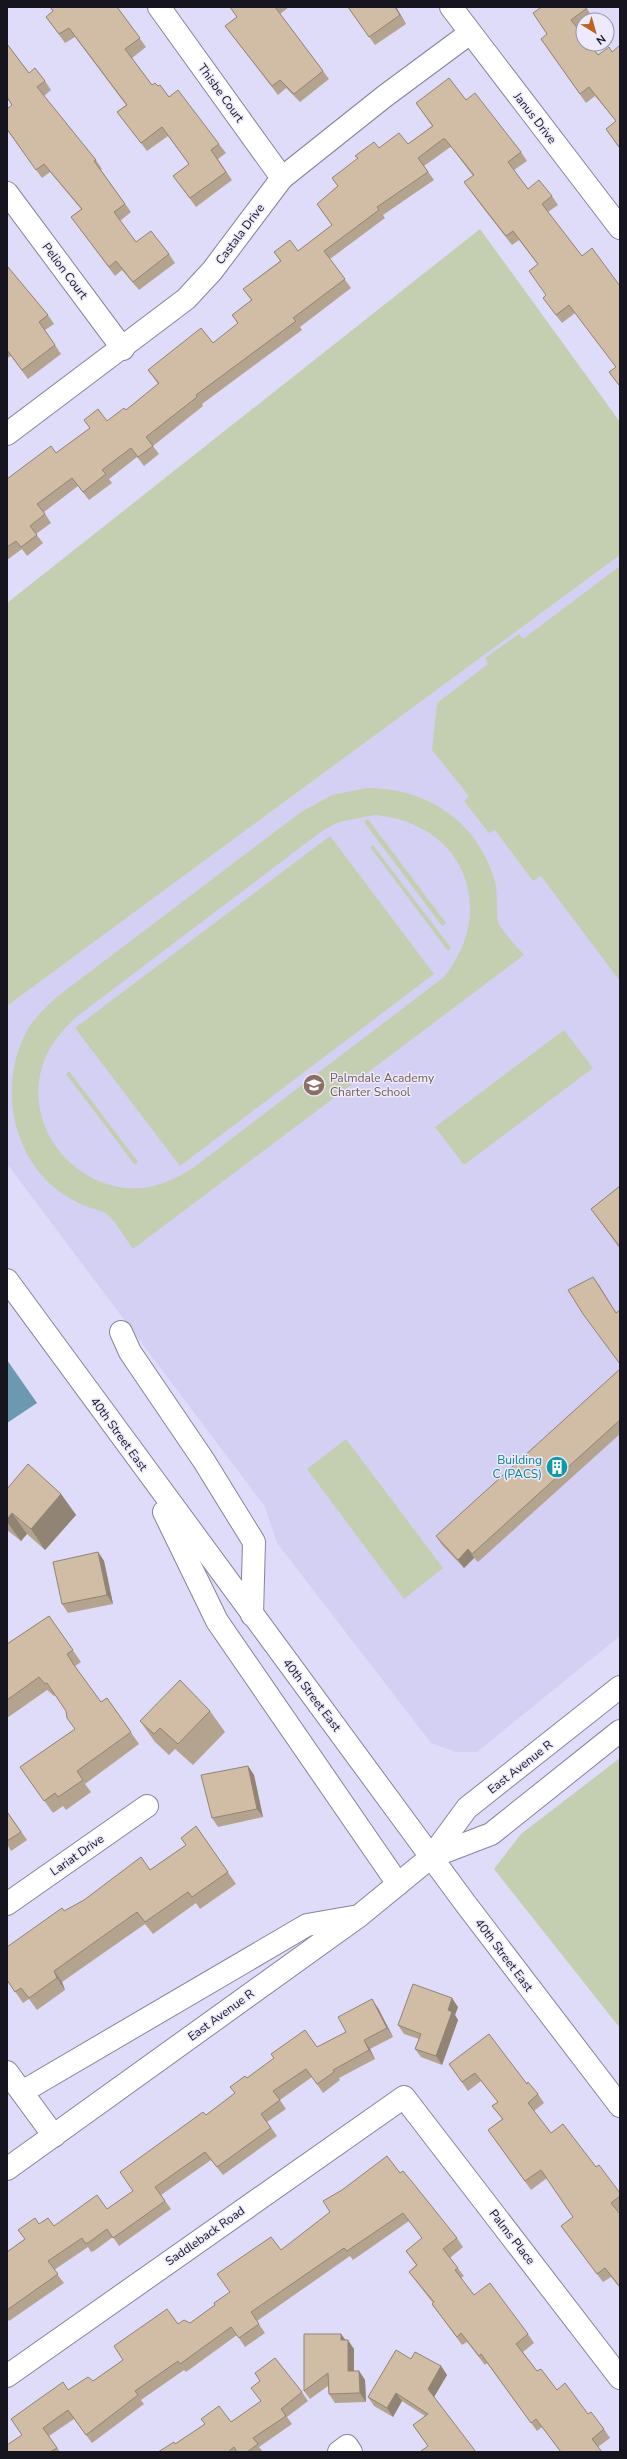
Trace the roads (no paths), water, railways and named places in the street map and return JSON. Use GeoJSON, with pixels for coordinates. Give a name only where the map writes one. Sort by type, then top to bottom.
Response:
{"type":"FeatureCollection","features":[{"type":"Feature","properties":{"kind":"main road","name":"Thisbe Court"},"geometry":{"type":"LineString","coordinates":[[159,7],[282,178]]}},
{"type":"Feature","properties":{"kind":"main road","name":"Janus Drive"},"geometry":{"type":"LineString","coordinates":[[451,7],[620,228]]}},
{"type":"Feature","properties":{"kind":"main road","name":"Castala Drive"},"geometry":{"type":"LineString","coordinates":[[7,434],[186,299],[212,271],[282,178],[385,96],[470,33]]}},
{"type":"Feature","properties":{"kind":"main road","name":"Pelion Court"},"geometry":{"type":"LineString","coordinates":[[7,193],[123,348]]}},
{"type":"Feature","properties":{"kind":"main road","name":"40th Street East"},"geometry":{"type":"LineString","coordinates":[[7,1280],[431,1857],[620,2106]]}},
{"type":"Feature","properties":{"kind":"main road"},"geometry":{"type":"LineString","coordinates":[[121,1332],[130,1352],[204,1461],[254,1542],[252,1615]]}},
{"type":"Feature","properties":{"kind":"main road"},"geometry":{"type":"LineString","coordinates":[[140,1462],[217,1621],[398,1884]]}},
{"type":"Feature","properties":{"kind":"main road","name":"East Avenue R"},"geometry":{"type":"LineString","coordinates":[[7,2169],[359,1916],[431,1857],[467,1808],[620,1687]]}},
{"type":"Feature","properties":{"kind":"main road","name":"East Avenue R"},"geometry":{"type":"LineString","coordinates":[[431,1857],[491,1834],[620,1731]]}},
{"type":"Feature","properties":{"kind":"main road","name":"Lariat Drive"},"geometry":{"type":"LineString","coordinates":[[7,1904],[147,1806]]}},
{"type":"Feature","properties":{"kind":"main road"},"geometry":{"type":"LineString","coordinates":[[22,2092],[307,1925],[359,1916]]}},
{"type":"Feature","properties":{"kind":"main road"},"geometry":{"type":"LineString","coordinates":[[7,2072],[54,2136]]}},
{"type":"Feature","properties":{"kind":"main road","name":"Saddleback Road"},"geometry":{"type":"LineString","coordinates":[[7,2376],[404,2097]]}},
{"type":"Feature","properties":{"kind":"main road","name":"Palms Place"},"geometry":{"type":"LineString","coordinates":[[404,2097],[620,2378]]}},
{"type":"Feature","properties":{"kind":"water"},"geometry":{"type":"Polygon","coordinates":[[[7,1360],[37,1403],[7,1423],[7,1360]]]}},
{"type":"Feature","properties":{"kind":"place","name":"Palmdale Academy Charter School"},"geometry":{"type":"Point","coordinates":[314,1085]}},
{"type":"Feature","properties":{"kind":"place","name":"Building C (PACS)"},"geometry":{"type":"Point","coordinates":[557,1467]}}]}
